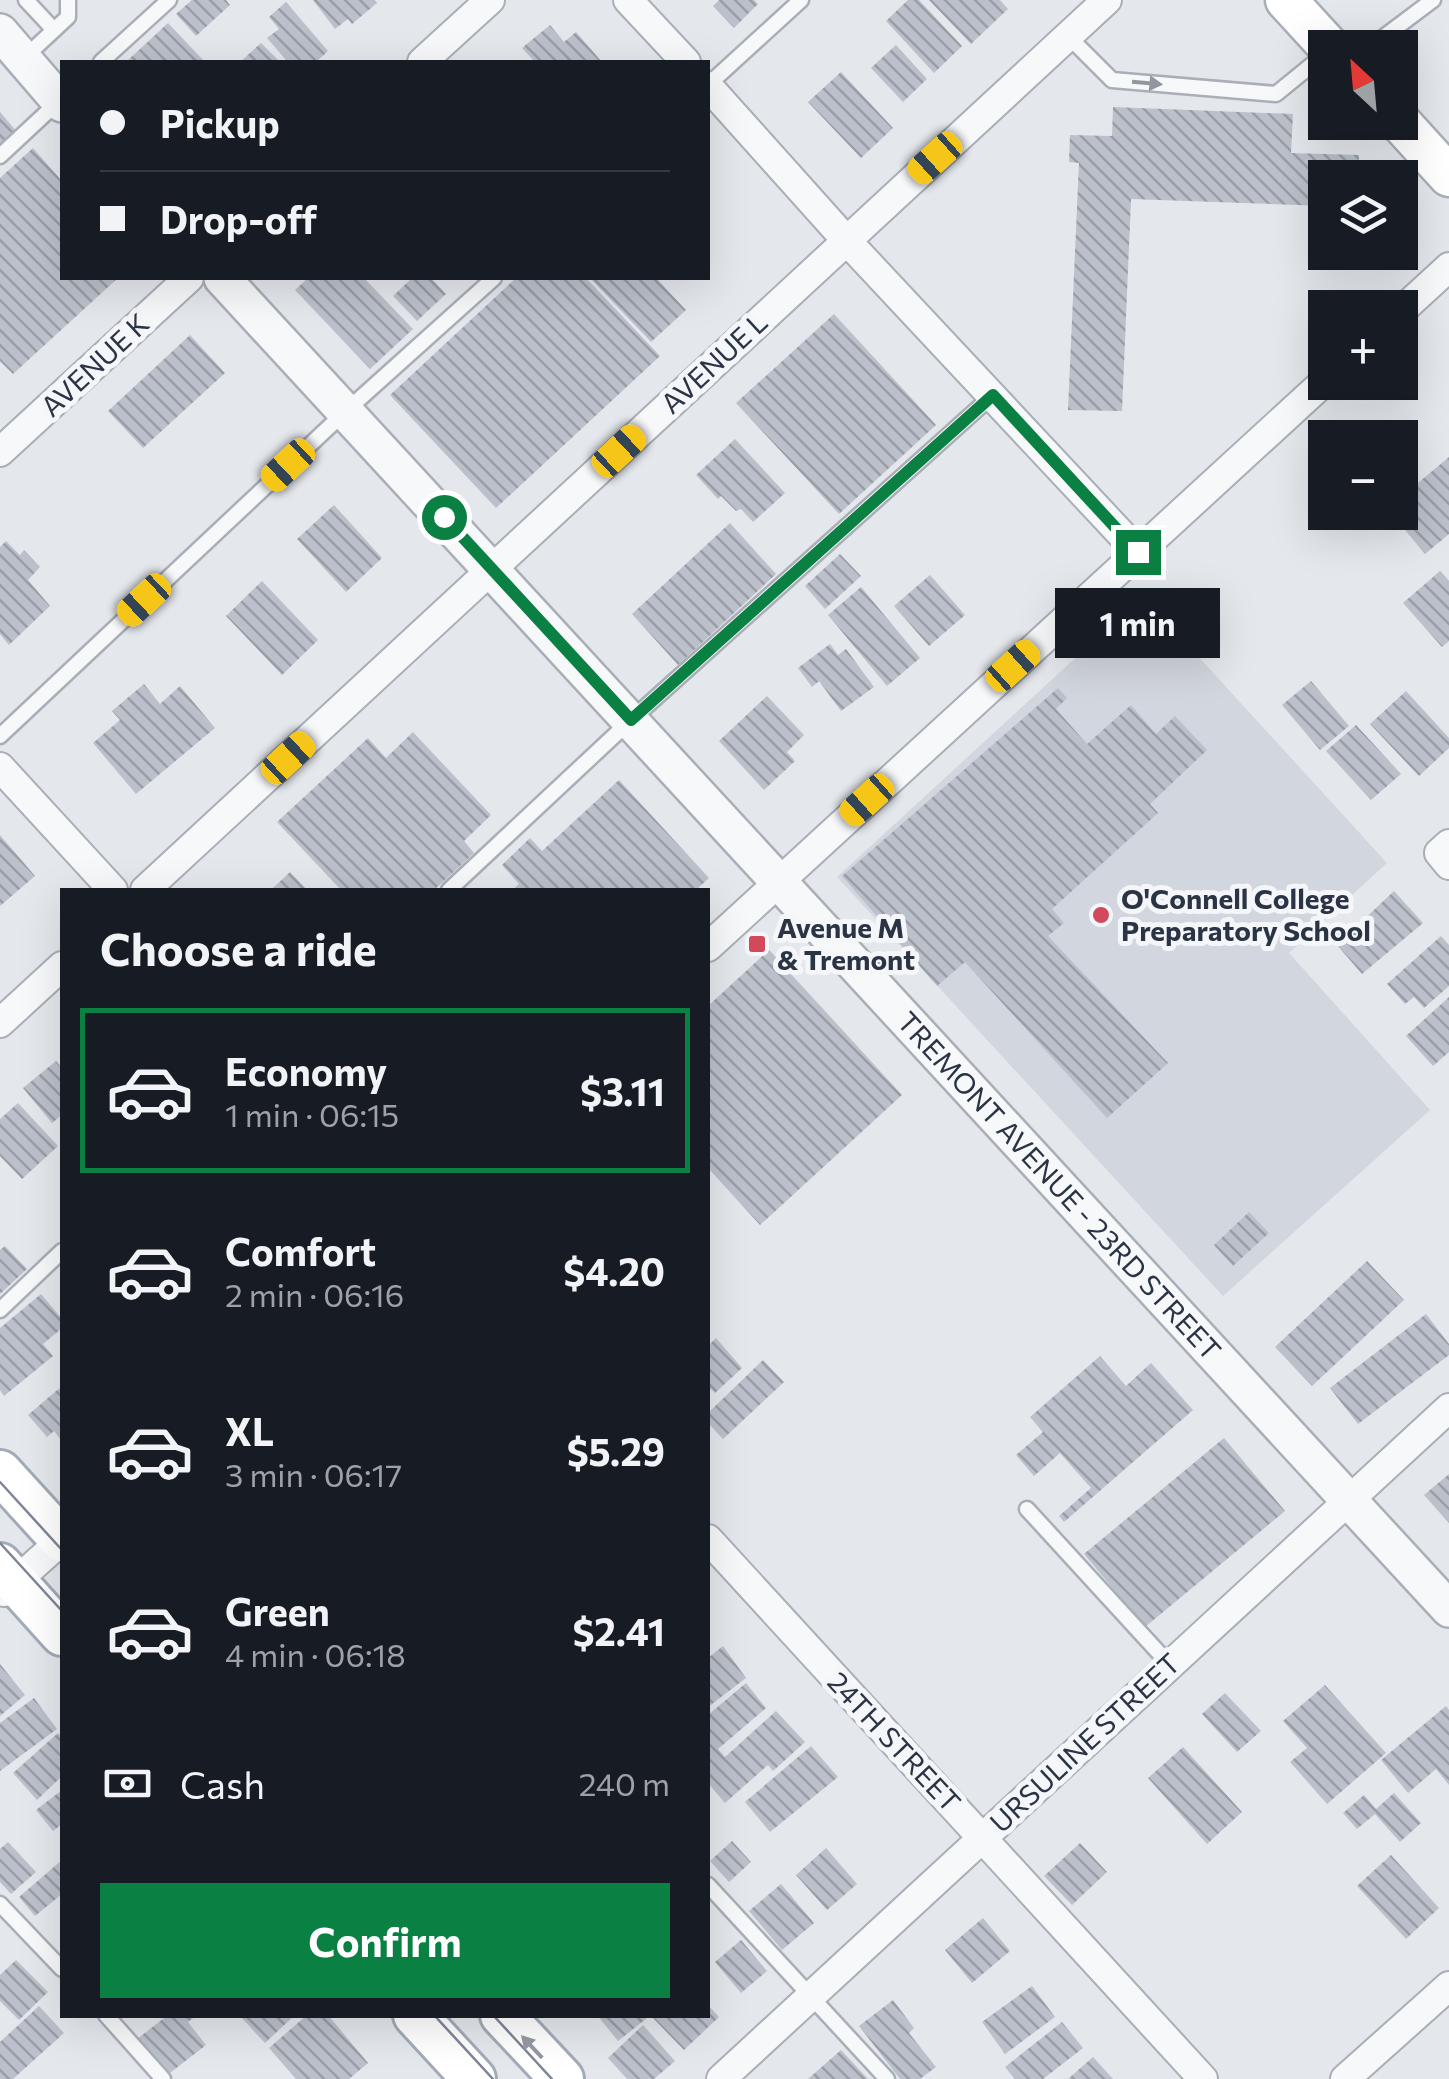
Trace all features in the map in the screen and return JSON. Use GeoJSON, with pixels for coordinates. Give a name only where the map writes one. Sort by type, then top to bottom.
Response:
{"type":"FeatureCollection","features":[{"type":"Feature","properties":{"kind":"main road"},"geometry":{"type":"LineString","coordinates":[[1286,0],[1314,30]]}},
{"type":"Feature","properties":{"kind":"main road"},"geometry":{"type":"LineString","coordinates":[[1416,140],[1449,176]]}},
{"type":"Feature","properties":{"kind":"main road"},"geometry":{"type":"LineString","coordinates":[[0,1472],[60,1538]]}},
{"type":"Feature","properties":{"kind":"main road"},"geometry":{"type":"LineString","coordinates":[[5,1581],[60,1632]]}},
{"type":"Feature","properties":{"kind":"main road"},"geometry":{"type":"LineString","coordinates":[[418,2018],[474,2079]]}},
{"type":"Feature","properties":{"kind":"main road"},"geometry":{"type":"LineString","coordinates":[[505,2018],[562,2079]]}},
{"type":"Feature","properties":{"kind":"street"},"geometry":{"type":"LineString","coordinates":[[424,60],[490,0]]}},
{"type":"Feature","properties":{"kind":"street"},"geometry":{"type":"LineString","coordinates":[[628,0],[684,60]]}},
{"type":"Feature","properties":{"kind":"street","name":"AVENUE L"},"geometry":{"type":"LineString","coordinates":[[147,888],[1106,0]]}},
{"type":"Feature","properties":{"kind":"street"},"geometry":{"type":"LineString","coordinates":[[0,32],[60,99]]}},
{"type":"Feature","properties":{"kind":"street"},"geometry":{"type":"LineString","coordinates":[[710,87],[846,240],[1138,552]]}},
{"type":"Feature","properties":{"kind":"street"},"geometry":{"type":"LineString","coordinates":[[1418,295],[1449,267]]}},
{"type":"Feature","properties":{"kind":"street","name":"AVENUE K"},"geometry":{"type":"LineString","coordinates":[[0,452],[187,280]]}},
{"type":"Feature","properties":{"kind":"street","name":"TREMONT AVENUE - 23RD STREET"},"geometry":{"type":"LineString","coordinates":[[224,280],[1449,1608]]}},
{"type":"Feature","properties":{"kind":"street"},"geometry":{"type":"LineString","coordinates":[[710,945],[1308,397]]}},
{"type":"Feature","properties":{"kind":"street"},"geometry":{"type":"LineString","coordinates":[[0,767],[111,888]]}},
{"type":"Feature","properties":{"kind":"street"},"geometry":{"type":"LineString","coordinates":[[0,1023],[60,968]]}},
{"type":"Feature","properties":{"kind":"street","name":"URSULINE STREET"},"geometry":{"type":"LineString","coordinates":[[720,2079],[1449,1408]]}},
{"type":"Feature","properties":{"kind":"street","name":"24TH STREET"},"geometry":{"type":"LineString","coordinates":[[710,1540],[1203,2079]]}},
{"type":"Feature","properties":{"kind":"street"},"geometry":{"type":"LineString","coordinates":[[5,1581],[60,1541]]}},
{"type":"Feature","properties":{"kind":"street"},"geometry":{"type":"LineString","coordinates":[[1345,2079],[1449,1986]]}},
{"type":"Feature","properties":{"kind":"lane"},"geometry":{"type":"LineString","coordinates":[[26,0],[54,30]]}},
{"type":"Feature","properties":{"kind":"lane"},"geometry":{"type":"LineString","coordinates":[[23,59],[68,17],[68,0]]}},
{"type":"Feature","properties":{"kind":"lane"},"geometry":{"type":"LineString","coordinates":[[103,60],[169,0]]}},
{"type":"Feature","properties":{"kind":"lane"},"geometry":{"type":"LineString","coordinates":[[710,83],[801,0]]}},
{"type":"Feature","properties":{"kind":"lane"},"geometry":{"type":"LineString","coordinates":[[1392,30],[1433,0]]}},
{"type":"Feature","properties":{"kind":"lane"},"geometry":{"type":"LineString","coordinates":[[1068,36],[1112,80],[1276,94],[1308,68]]}},
{"type":"Feature","properties":{"kind":"lane"},"geometry":{"type":"LineString","coordinates":[[0,156],[60,103]]}},
{"type":"Feature","properties":{"kind":"lane"},"geometry":{"type":"LineString","coordinates":[[0,736],[346,411],[492,280]]}},
{"type":"Feature","properties":{"kind":"lane"},"geometry":{"type":"LineString","coordinates":[[451,888],[631,720],[993,395]]}},
{"type":"Feature","properties":{"kind":"lane"},"geometry":{"type":"LineString","coordinates":[[0,1310],[60,1253]]}},
{"type":"Feature","properties":{"kind":"lane"},"geometry":{"type":"LineString","coordinates":[[1027,1509],[1170,1665]]}},
{"type":"Feature","properties":{"kind":"lane"},"geometry":{"type":"LineString","coordinates":[[710,1887],[887,2079]]}},
{"type":"Feature","properties":{"kind":"lane"},"geometry":{"type":"LineString","coordinates":[[0,1904],[60,1967]]}},
{"type":"Feature","properties":{"kind":"lane"},"geometry":{"type":"LineString","coordinates":[[109,2018],[163,2079]]}},
{"type":"Feature","properties":{"kind":"shaded area","name":"O'Connell College Preparatory School"},"geometry":{"type":"Polygon","coordinates":[[[1143,596],[1387,863],[1289,953],[1430,1110],[1223,1296],[837,877],[1143,596]]]}},
{"type":"Feature","properties":{"kind":"building"},"geometry":{"type":"Polygon","coordinates":[[[192,0],[226,0],[230,5],[196,36],[176,14],[192,0]]]}},
{"type":"Feature","properties":{"kind":"building"},"geometry":{"type":"Polygon","coordinates":[[[313,0],[377,3],[352,24],[348,19],[335,29],[313,0]]]}},
{"type":"Feature","properties":{"kind":"building"},"geometry":{"type":"Polygon","coordinates":[[[719,0],[754,0],[758,4],[734,28],[713,6],[719,0]]]}},
{"type":"Feature","properties":{"kind":"building"},"geometry":{"type":"Polygon","coordinates":[[[908,0],[919,0],[962,46],[934,73],[886,21],[908,0]]]}},
{"type":"Feature","properties":{"kind":"building"},"geometry":{"type":"Polygon","coordinates":[[[929,0],[1000,0],[1008,9],[971,44],[929,0]]]}},
{"type":"Feature","properties":{"kind":"building"},"geometry":{"type":"Polygon","coordinates":[[[286,2],[328,51],[318,60],[286,60],[267,38],[279,29],[269,17],[286,2]]]}},
{"type":"Feature","properties":{"kind":"building"},"geometry":{"type":"Polygon","coordinates":[[[168,23],[203,60],[128,60],[168,23]]]}},
{"type":"Feature","properties":{"kind":"building"},"geometry":{"type":"Polygon","coordinates":[[[550,25],[564,42],[576,32],[600,60],[533,60],[522,48],[550,25]]]}},
{"type":"Feature","properties":{"kind":"building"},"geometry":{"type":"Polygon","coordinates":[[[261,43],[278,60],[242,60],[261,43]]]}},
{"type":"Feature","properties":{"kind":"building"},"geometry":{"type":"Polygon","coordinates":[[[896,45],[927,79],[903,102],[871,68],[896,45]]]}},
{"type":"Feature","properties":{"kind":"building"},"geometry":{"type":"Polygon","coordinates":[[[841,72],[893,128],[861,158],[808,102],[841,72]]]}},
{"type":"Feature","properties":{"kind":"building"},"geometry":{"type":"Polygon","coordinates":[[[1113,107],[1293,114],[1291,153],[1359,155],[1359,160],[1308,160],[1308,205],[1131,199],[1122,411],[1068,410],[1079,163],[1069,162],[1070,135],[1112,136],[1113,107]]]}},
{"type":"Feature","properties":{"kind":"building"},"geometry":{"type":"Polygon","coordinates":[[[0,112],[18,133],[0,148],[0,112]]]}},
{"type":"Feature","properties":{"kind":"building"},"geometry":{"type":"Polygon","coordinates":[[[33,148],[60,179],[60,280],[116,280],[13,374],[0,361],[0,178],[33,148]]]}},
{"type":"Feature","properties":{"kind":"building"},"geometry":{"type":"Polygon","coordinates":[[[306,280],[366,280],[413,329],[370,369],[295,290],[306,280]]]}},
{"type":"Feature","properties":{"kind":"building"},"geometry":{"type":"Polygon","coordinates":[[[410,280],[433,280],[446,294],[417,321],[393,296],[410,280]]]}},
{"type":"Feature","properties":{"kind":"building"},"geometry":{"type":"Polygon","coordinates":[[[514,280],[588,280],[660,356],[496,508],[390,395],[514,280]]]}},
{"type":"Feature","properties":{"kind":"building"},"geometry":{"type":"Polygon","coordinates":[[[592,280],[658,280],[686,310],[651,342],[592,280]]]}},
{"type":"Feature","properties":{"kind":"building"},"geometry":{"type":"Polygon","coordinates":[[[834,314],[936,425],[839,514],[736,403],[834,314]]]}},
{"type":"Feature","properties":{"kind":"building"},"geometry":{"type":"Polygon","coordinates":[[[190,335],[225,373],[143,448],[108,411],[190,335]]]}},
{"type":"Feature","properties":{"kind":"building"},"geometry":{"type":"Polygon","coordinates":[[[735,439],[785,493],[753,522],[741,509],[736,511],[721,496],[718,499],[696,475],[735,439]]]}},
{"type":"Feature","properties":{"kind":"building"},"geometry":{"type":"Polygon","coordinates":[[[1449,457],[1449,534],[1425,554],[1405,530],[1418,530],[1418,483],[1449,457]]]}},
{"type":"Feature","properties":{"kind":"building"},"geometry":{"type":"Polygon","coordinates":[[[334,505],[382,558],[346,592],[297,539],[334,505]]]}},
{"type":"Feature","properties":{"kind":"building"},"geometry":{"type":"Polygon","coordinates":[[[730,523],[776,574],[678,665],[632,614],[730,523]]]}},
{"type":"Feature","properties":{"kind":"building"},"geometry":{"type":"Polygon","coordinates":[[[6,541],[20,555],[24,550],[40,567],[28,580],[50,606],[9,645],[0,634],[0,547],[6,541]]]}},
{"type":"Feature","properties":{"kind":"building"},"geometry":{"type":"Polygon","coordinates":[[[840,554],[861,576],[825,609],[805,586],[840,554]]]}},
{"type":"Feature","properties":{"kind":"building"},"geometry":{"type":"Polygon","coordinates":[[[1440,571],[1449,581],[1449,641],[1442,647],[1403,603],[1440,571]]]}},
{"type":"Feature","properties":{"kind":"building"},"geometry":{"type":"Polygon","coordinates":[[[930,575],[965,615],[929,646],[894,606],[930,575]]]}},
{"type":"Feature","properties":{"kind":"building"},"geometry":{"type":"Polygon","coordinates":[[[262,581],[318,640],[282,675],[226,616],[262,581]]]}},
{"type":"Feature","properties":{"kind":"building"},"geometry":{"type":"Polygon","coordinates":[[[861,587],[920,658],[887,686],[828,615],[861,587]]]}},
{"type":"Feature","properties":{"kind":"building"},"geometry":{"type":"Polygon","coordinates":[[[830,644],[838,655],[846,649],[874,687],[841,711],[819,681],[812,687],[798,668],[830,644]]]}},
{"type":"Feature","properties":{"kind":"building"},"geometry":{"type":"Polygon","coordinates":[[[1311,681],[1349,726],[1320,750],[1282,705],[1311,681]]]}},
{"type":"Feature","properties":{"kind":"building"},"geometry":{"type":"Polygon","coordinates":[[[144,684],[160,704],[180,686],[215,728],[136,794],[93,743],[120,720],[112,711],[144,684]]]}},
{"type":"Feature","properties":{"kind":"building"},"geometry":{"type":"Polygon","coordinates":[[[1058,688],[1067,698],[1056,709],[1087,744],[1131,705],[1156,734],[1175,716],[1207,750],[1150,804],[1158,813],[1052,909],[1064,923],[1048,936],[1168,1063],[1107,1118],[965,962],[937,986],[842,876],[1058,688]]]}},
{"type":"Feature","properties":{"kind":"building"},"geometry":{"type":"Polygon","coordinates":[[[1406,691],[1449,738],[1449,748],[1419,776],[1370,724],[1406,691]]]}},
{"type":"Feature","properties":{"kind":"building"},"geometry":{"type":"Polygon","coordinates":[[[767,696],[804,735],[787,752],[795,761],[764,790],[719,741],[767,696]]]}},
{"type":"Feature","properties":{"kind":"building"},"geometry":{"type":"Polygon","coordinates":[[[1356,725],[1401,774],[1371,800],[1326,751],[1356,725]]]}},
{"type":"Feature","properties":{"kind":"building"},"geometry":{"type":"Polygon","coordinates":[[[413,732],[491,815],[464,841],[474,853],[436,888],[339,888],[277,822],[368,738],[386,758],[413,732]]]}},
{"type":"Feature","properties":{"kind":"building"},"geometry":{"type":"Polygon","coordinates":[[[619,780],[709,878],[698,888],[514,888],[519,884],[502,865],[530,838],[542,851],[619,780]]]}},
{"type":"Feature","properties":{"kind":"building"},"geometry":{"type":"Polygon","coordinates":[[[0,835],[35,876],[0,906],[0,835]]]}},
{"type":"Feature","properties":{"kind":"building"},"geometry":{"type":"Polygon","coordinates":[[[290,872],[305,888],[273,888],[290,872]]]}},
{"type":"Feature","properties":{"kind":"building"},"geometry":{"type":"Polygon","coordinates":[[[1394,891],[1423,923],[1362,974],[1337,945],[1394,891]]]}},
{"type":"Feature","properties":{"kind":"building"},"geometry":{"type":"Polygon","coordinates":[[[1441,936],[1449,945],[1449,986],[1424,1008],[1414,997],[1405,1004],[1387,984],[1441,936]]]}},
{"type":"Feature","properties":{"kind":"building"},"geometry":{"type":"Polygon","coordinates":[[[769,950],[902,1095],[760,1225],[710,1170],[710,1004],[769,950]]]}},
{"type":"Feature","properties":{"kind":"building"},"geometry":{"type":"Polygon","coordinates":[[[1449,997],[1449,1052],[1433,1066],[1406,1036],[1449,997]]]}},
{"type":"Feature","properties":{"kind":"building"},"geometry":{"type":"Polygon","coordinates":[[[56,1061],[60,1066],[60,1117],[52,1123],[23,1088],[56,1061]]]}},
{"type":"Feature","properties":{"kind":"building"},"geometry":{"type":"Polygon","coordinates":[[[18,1103],[58,1146],[22,1179],[0,1156],[0,1119],[18,1103]]]}},
{"type":"Feature","properties":{"kind":"building"},"geometry":{"type":"Polygon","coordinates":[[[1249,1212],[1269,1233],[1233,1266],[1214,1245],[1249,1212]]]}},
{"type":"Feature","properties":{"kind":"building"},"geometry":{"type":"Polygon","coordinates":[[[5,1246],[27,1269],[0,1294],[0,1250],[5,1246]]]}},
{"type":"Feature","properties":{"kind":"building"},"geometry":{"type":"Polygon","coordinates":[[[1367,1261],[1404,1300],[1312,1386],[1275,1347],[1367,1261]]]}},
{"type":"Feature","properties":{"kind":"building"},"geometry":{"type":"Polygon","coordinates":[[[41,1294],[60,1317],[60,1330],[43,1344],[53,1356],[4,1396],[0,1390],[0,1328],[41,1294]]]}},
{"type":"Feature","properties":{"kind":"building"},"geometry":{"type":"Polygon","coordinates":[[[1426,1314],[1449,1344],[1449,1355],[1358,1424],[1330,1388],[1426,1314]]]}},
{"type":"Feature","properties":{"kind":"building"},"geometry":{"type":"Polygon","coordinates":[[[716,1338],[742,1368],[715,1393],[710,1390],[710,1344],[716,1338]]]}},
{"type":"Feature","properties":{"kind":"building"},"geometry":{"type":"Polygon","coordinates":[[[1100,1356],[1126,1386],[1151,1363],[1193,1410],[1064,1522],[1059,1516],[1091,1488],[1060,1453],[1034,1476],[1016,1455],[1043,1432],[1030,1417],[1100,1356]]]}},
{"type":"Feature","properties":{"kind":"building"},"geometry":{"type":"Polygon","coordinates":[[[763,1360],[784,1382],[723,1439],[710,1425],[710,1411],[763,1360]]]}},
{"type":"Feature","properties":{"kind":"building"},"geometry":{"type":"Polygon","coordinates":[[[60,1388],[60,1438],[54,1431],[47,1437],[28,1415],[60,1388]]]}},
{"type":"Feature","properties":{"kind":"building"},"geometry":{"type":"Polygon","coordinates":[[[1224,1438],[1285,1511],[1145,1627],[1084,1554],[1224,1438]]]}},
{"type":"Feature","properties":{"kind":"building"},"geometry":{"type":"Polygon","coordinates":[[[1449,1474],[1449,1523],[1424,1495],[1449,1474]]]}},
{"type":"Feature","properties":{"kind":"building"},"geometry":{"type":"Polygon","coordinates":[[[723,1646],[746,1678],[710,1705],[710,1656],[723,1646]]]}},
{"type":"Feature","properties":{"kind":"building"},"geometry":{"type":"Polygon","coordinates":[[[0,1664],[25,1695],[0,1716],[0,1664]]]}},
{"type":"Feature","properties":{"kind":"building"},"geometry":{"type":"Polygon","coordinates":[[[746,1683],[766,1708],[718,1749],[725,1757],[776,1711],[805,1742],[773,1771],[768,1765],[725,1803],[710,1785],[710,1713],[746,1683]]]}},
{"type":"Feature","properties":{"kind":"building"},"geometry":{"type":"Polygon","coordinates":[[[1325,1685],[1386,1753],[1327,1804],[1290,1762],[1307,1748],[1283,1721],[1325,1685]]]}},
{"type":"Feature","properties":{"kind":"building"},"geometry":{"type":"Polygon","coordinates":[[[1225,1693],[1261,1731],[1237,1752],[1202,1714],[1225,1693]]]}},
{"type":"Feature","properties":{"kind":"building"},"geometry":{"type":"Polygon","coordinates":[[[34,1698],[57,1729],[0,1771],[0,1723],[34,1698]]]}},
{"type":"Feature","properties":{"kind":"building"},"geometry":{"type":"Polygon","coordinates":[[[1446,1706],[1449,1785],[1436,1769],[1408,1793],[1381,1760],[1446,1706]]]}},
{"type":"Feature","properties":{"kind":"building"},"geometry":{"type":"Polygon","coordinates":[[[60,1735],[60,1778],[37,1800],[13,1773],[60,1735]]]}},
{"type":"Feature","properties":{"kind":"building"},"geometry":{"type":"Polygon","coordinates":[[[811,1746],[838,1777],[770,1832],[745,1802],[811,1746]]]}},
{"type":"Feature","properties":{"kind":"building"},"geometry":{"type":"Polygon","coordinates":[[[1183,1747],[1242,1812],[1207,1844],[1148,1778],[1183,1747]]]}},
{"type":"Feature","properties":{"kind":"building"},"geometry":{"type":"Polygon","coordinates":[[[60,1792],[60,1826],[53,1831],[36,1810],[60,1792]]]}},
{"type":"Feature","properties":{"kind":"building"},"geometry":{"type":"Polygon","coordinates":[[[1394,1793],[1421,1823],[1400,1842],[1375,1814],[1357,1829],[1343,1813],[1364,1795],[1376,1809],[1394,1793]]]}},
{"type":"Feature","properties":{"kind":"building"},"geometry":{"type":"Polygon","coordinates":[[[732,1841],[751,1862],[729,1882],[710,1861],[732,1841]]]}},
{"type":"Feature","properties":{"kind":"building"},"geometry":{"type":"Polygon","coordinates":[[[8,1842],[36,1872],[11,1894],[0,1882],[0,1849],[8,1842]]]}},
{"type":"Feature","properties":{"kind":"building"},"geometry":{"type":"Polygon","coordinates":[[[1080,1843],[1107,1872],[1072,1905],[1044,1876],[1080,1843]]]}},
{"type":"Feature","properties":{"kind":"building"},"geometry":{"type":"Polygon","coordinates":[[[826,1848],[857,1884],[827,1910],[796,1875],[826,1848]]]}},
{"type":"Feature","properties":{"kind":"building"},"geometry":{"type":"Polygon","coordinates":[[[1391,1855],[1439,1908],[1406,1939],[1357,1886],[1391,1855]]]}},
{"type":"Feature","properties":{"kind":"building"},"geometry":{"type":"Polygon","coordinates":[[[60,1862],[60,1896],[35,1916],[19,1897],[60,1862]]]}},
{"type":"Feature","properties":{"kind":"building"},"geometry":{"type":"Polygon","coordinates":[[[781,1884],[814,1923],[782,1950],[749,1911],[781,1884]]]}},
{"type":"Feature","properties":{"kind":"building"},"geometry":{"type":"Polygon","coordinates":[[[983,1918],[1010,1951],[972,1983],[945,1950],[983,1918]]]}},
{"type":"Feature","properties":{"kind":"building"},"geometry":{"type":"Polygon","coordinates":[[[741,1940],[767,1971],[741,1993],[715,1962],[741,1940]]]}},
{"type":"Feature","properties":{"kind":"building"},"geometry":{"type":"Polygon","coordinates":[[[16,1960],[48,1992],[19,2020],[0,2001],[0,1975],[16,1960]]]}},
{"type":"Feature","properties":{"kind":"building"},"geometry":{"type":"Polygon","coordinates":[[[1032,1986],[1055,2017],[1005,2054],[982,2022],[1032,1986]]]}},
{"type":"Feature","properties":{"kind":"building"},"geometry":{"type":"Polygon","coordinates":[[[893,2000],[914,2028],[909,2033],[936,2067],[920,2079],[900,2079],[859,2026],[893,2000]]]}},
{"type":"Feature","properties":{"kind":"building"},"geometry":{"type":"Polygon","coordinates":[[[39,2006],[64,2033],[13,2079],[0,2079],[0,2042],[39,2006]]]}},
{"type":"Feature","properties":{"kind":"building"},"geometry":{"type":"Polygon","coordinates":[[[710,2007],[719,2017],[684,2050],[653,2018],[710,2018],[710,2007]]]}},
{"type":"Feature","properties":{"kind":"building"},"geometry":{"type":"Polygon","coordinates":[[[164,2018],[193,2018],[188,2022],[206,2045],[166,2076],[137,2039],[164,2018]]]}},
{"type":"Feature","properties":{"kind":"building"},"geometry":{"type":"Polygon","coordinates":[[[242,2018],[292,2018],[265,2043],[242,2018]]]}},
{"type":"Feature","properties":{"kind":"building"},"geometry":{"type":"Polygon","coordinates":[[[304,2018],[330,2018],[368,2063],[349,2079],[296,2079],[269,2048],[304,2018]]]}},
{"type":"Feature","properties":{"kind":"building"},"geometry":{"type":"Polygon","coordinates":[[[599,2018],[647,2018],[618,2041],[599,2018]]]}},
{"type":"Feature","properties":{"kind":"building"},"geometry":{"type":"Polygon","coordinates":[[[1062,2022],[1083,2048],[1043,2079],[1015,2079],[1005,2067],[1062,2022]]]}},
{"type":"Feature","properties":{"kind":"building"},"geometry":{"type":"Polygon","coordinates":[[[643,2025],[675,2061],[654,2079],[627,2079],[608,2058],[643,2025]]]}},
{"type":"Feature","properties":{"kind":"building"},"geometry":{"type":"Polygon","coordinates":[[[841,2050],[868,2079],[808,2079],[841,2050]]]}},
{"type":"Feature","properties":{"kind":"building"},"geometry":{"type":"Polygon","coordinates":[[[1093,2057],[1113,2079],[1068,2079],[1093,2057]]]}},
{"type":"Feature","properties":{"kind":"tram line"},"geometry":{"type":"LineString","coordinates":[[0,1482],[60,1548]]}},
{"type":"Feature","properties":{"kind":"tram line"},"geometry":{"type":"LineString","coordinates":[[0,1543],[60,1609]]}},
{"type":"Feature","properties":{"kind":"tram line"},"geometry":{"type":"LineString","coordinates":[[437,2018],[493,2079]]}},
{"type":"Feature","properties":{"kind":"tram line"},"geometry":{"type":"LineString","coordinates":[[496,2018],[552,2079]]}},
{"type":"Feature","properties":{"kind":"place","name":"O'Connell College Preparatory School"},"geometry":{"type":"Point","coordinates":[1101,915]}},
{"type":"Feature","properties":{"kind":"place","name":"Avenue M & Tremont"},"geometry":{"type":"Point","coordinates":[757,944]}},
{"type":"Feature","properties":{"kind":"route"},"geometry":{"type":"LineString","coordinates":[[444,517],[631,720],[993,395],[1138,552]]}}]}
